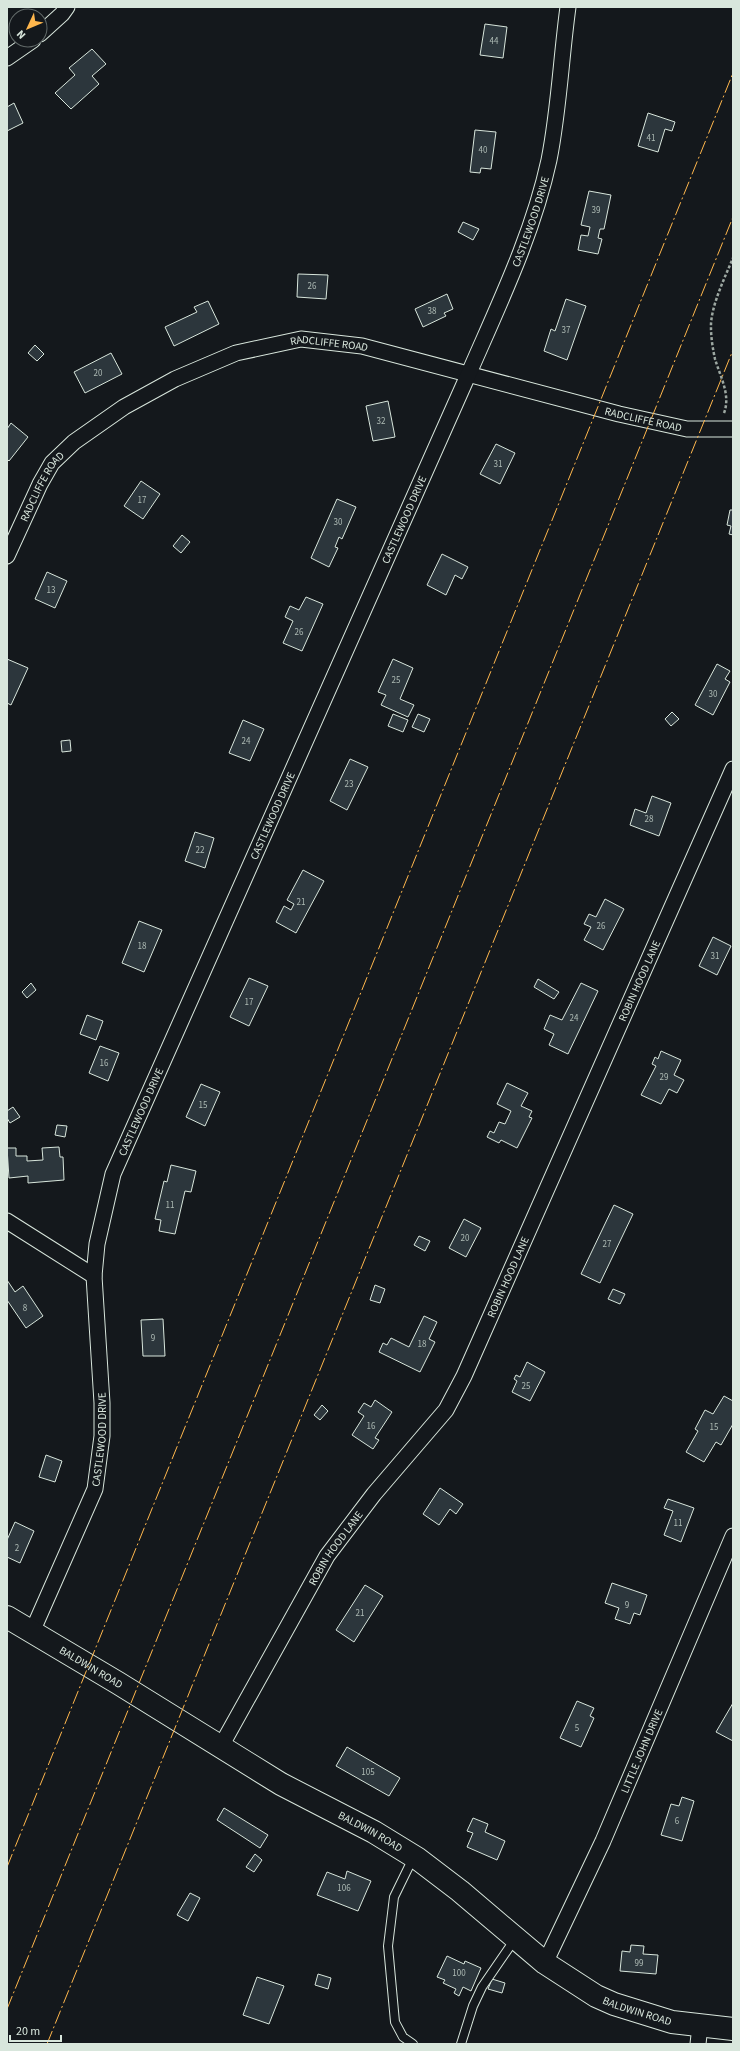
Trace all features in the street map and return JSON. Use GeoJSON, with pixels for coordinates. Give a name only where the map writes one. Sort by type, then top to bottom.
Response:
{"type":"FeatureCollection","features":[{"type":"Feature","properties":{"kind":"street"},"geometry":{"type":"LineString","coordinates":[[48,27],[62,14],[67,7]]}},
{"type":"Feature","properties":{"kind":"street","name":"CASTLEWOOD DRIVE"},"geometry":{"type":"LineString","coordinates":[[32,1632],[95,1489],[99,1466],[102,1403],[94,1276],[96,1244],[113,1174],[469,373],[506,286],[539,199],[548,161],[557,114],[560,64],[568,7]]}},
{"type":"Feature","properties":{"kind":"street"},"geometry":{"type":"LineString","coordinates":[[7,58],[21,48]]}},
{"type":"Feature","properties":{"kind":"street","name":"RADCLIFFE ROAD"},"geometry":{"type":"LineString","coordinates":[[7,556],[40,484],[52,463],[74,442],[124,406],[175,380],[236,353],[301,339],[362,346],[469,373],[618,414],[687,429],[733,429]]}},
{"type":"Feature","properties":{"kind":"street","name":"ROBIN HOOD LANE"},"geometry":{"type":"LineString","coordinates":[[220,1748],[327,1556],[374,1494],[446,1410],[464,1376],[733,769]]}},
{"type":"Feature","properties":{"kind":"street"},"geometry":{"type":"LineString","coordinates":[[7,1221],[94,1276]]}},
{"type":"Feature","properties":{"kind":"street","name":"LITTLE JOHN DRIVE"},"geometry":{"type":"LineString","coordinates":[[545,1963],[603,1840],[733,1536]]}},
{"type":"Feature","properties":{"kind":"street","name":"BALDWIN ROAD"},"geometry":{"type":"LineString","coordinates":[[7,1617],[144,1699],[220,1748],[298,1794],[374,1832],[414,1857],[455,1887],[545,1963],[575,1984],[614,2004],[672,2022],[699,2035],[733,2029]]}},
{"type":"Feature","properties":{"kind":"lane"},"geometry":{"type":"LineString","coordinates":[[413,2044],[403,2038],[395,2022],[388,1946],[394,1897],[414,1857]]}},
{"type":"Feature","properties":{"kind":"lane"},"geometry":{"type":"LineString","coordinates":[[461,2044],[473,2006],[482,1987],[515,1938]]}},
{"type":"Feature","properties":{"kind":"path"},"geometry":{"type":"LineString","coordinates":[[718,429],[726,407],[726,393],[715,358],[710,327],[717,296],[733,258]]}},
{"type":"Feature","properties":{"kind":"building"},"geometry":{"type":"Polygon","coordinates":[[[485,24],[507,27],[503,58],[480,55],[485,24]]]}},
{"type":"Feature","properties":{"kind":"building"},"geometry":{"type":"Polygon","coordinates":[[[92,49],[106,64],[92,76],[99,84],[71,109],[55,93],[75,75],[69,68],[92,49]]]}},
{"type":"Feature","properties":{"kind":"building"},"geometry":{"type":"Polygon","coordinates":[[[14,103],[23,123],[7,131],[7,107],[14,103]]]}},
{"type":"Feature","properties":{"kind":"building"},"geometry":{"type":"Polygon","coordinates":[[[648,113],[675,122],[672,131],[665,129],[658,152],[638,146],[648,113]]]}},
{"type":"Feature","properties":{"kind":"building"},"geometry":{"type":"Polygon","coordinates":[[[475,130],[496,132],[491,169],[481,168],[480,173],[470,172],[475,130]]]}},
{"type":"Feature","properties":{"kind":"building"},"geometry":{"type":"Polygon","coordinates":[[[589,191],[611,195],[604,229],[600,229],[598,238],[602,239],[598,254],[578,250],[581,235],[588,236],[590,227],[581,225],[589,191]]]}},
{"type":"Feature","properties":{"kind":"building"},"geometry":{"type":"Polygon","coordinates":[[[463,222],[479,229],[473,240],[458,232],[463,222]]]}},
{"type":"Feature","properties":{"kind":"building"},"geometry":{"type":"Polygon","coordinates":[[[298,274],[328,275],[326,299],[297,297],[298,274]]]}},
{"type":"Feature","properties":{"kind":"building"},"geometry":{"type":"Polygon","coordinates":[[[447,294],[453,309],[444,313],[446,316],[423,327],[415,309],[447,294]]]}},
{"type":"Feature","properties":{"kind":"building"},"geometry":{"type":"Polygon","coordinates":[[[566,299],[586,306],[567,360],[544,351],[551,329],[555,331],[566,299]]]}},
{"type":"Feature","properties":{"kind":"building"},"geometry":{"type":"Polygon","coordinates":[[[208,301],[219,324],[174,346],[165,327],[197,312],[194,307],[208,301]]]}},
{"type":"Feature","properties":{"kind":"building"},"geometry":{"type":"Polygon","coordinates":[[[35,345],[44,354],[37,361],[28,353],[35,345]]]}},
{"type":"Feature","properties":{"kind":"building"},"geometry":{"type":"Polygon","coordinates":[[[111,353],[122,374],[85,393],[74,372],[111,353]]]}},
{"type":"Feature","properties":{"kind":"building"},"geometry":{"type":"Polygon","coordinates":[[[388,401],[395,437],[373,441],[366,406],[388,401]]]}},
{"type":"Feature","properties":{"kind":"building"},"geometry":{"type":"Polygon","coordinates":[[[11,423],[28,437],[9,461],[7,459],[7,429],[11,423]]]}},
{"type":"Feature","properties":{"kind":"building"},"geometry":{"type":"Polygon","coordinates":[[[496,444],[515,453],[500,484],[480,474],[496,444]]]}},
{"type":"Feature","properties":{"kind":"building"},"geometry":{"type":"Polygon","coordinates":[[[141,481],[160,494],[143,519],[124,506],[141,481]]]}},
{"type":"Feature","properties":{"kind":"building"},"geometry":{"type":"Polygon","coordinates":[[[337,499],[356,507],[342,539],[339,537],[335,547],[338,548],[329,567],[311,558],[337,499]]]}},
{"type":"Feature","properties":{"kind":"building"},"geometry":{"type":"Polygon","coordinates":[[[730,510],[733,510],[733,535],[729,534],[731,526],[727,525],[730,510]]]}},
{"type":"Feature","properties":{"kind":"building"},"geometry":{"type":"Polygon","coordinates":[[[182,535],[190,542],[181,553],[173,546],[182,535]]]}},
{"type":"Feature","properties":{"kind":"building"},"geometry":{"type":"Polygon","coordinates":[[[442,554],[468,567],[462,579],[455,575],[446,595],[427,585],[442,554]]]}},
{"type":"Feature","properties":{"kind":"building"},"geometry":{"type":"Polygon","coordinates":[[[47,572],[67,581],[55,608],[35,599],[47,572]]]}},
{"type":"Feature","properties":{"kind":"building"},"geometry":{"type":"Polygon","coordinates":[[[306,597],[323,604],[302,651],[283,643],[293,621],[285,617],[290,606],[299,610],[306,597]]]}},
{"type":"Feature","properties":{"kind":"building"},"geometry":{"type":"Polygon","coordinates":[[[7,659],[28,668],[11,705],[7,703],[7,659]]]}},
{"type":"Feature","properties":{"kind":"building"},"geometry":{"type":"Polygon","coordinates":[[[393,659],[413,668],[400,699],[414,705],[408,717],[381,705],[386,695],[378,692],[393,659]]]}},
{"type":"Feature","properties":{"kind":"building"},"geometry":{"type":"Polygon","coordinates":[[[717,664],[730,671],[725,679],[730,682],[713,715],[695,705],[717,664]]]}},
{"type":"Feature","properties":{"kind":"building"},"geometry":{"type":"Polygon","coordinates":[[[672,712],[679,719],[671,726],[665,719],[672,712]]]}},
{"type":"Feature","properties":{"kind":"building"},"geometry":{"type":"Polygon","coordinates":[[[393,714],[408,720],[403,732],[388,726],[393,714]]]}},
{"type":"Feature","properties":{"kind":"building"},"geometry":{"type":"Polygon","coordinates":[[[418,714],[430,719],[424,732],[412,727],[418,714]]]}},
{"type":"Feature","properties":{"kind":"building"},"geometry":{"type":"Polygon","coordinates":[[[243,720],[264,729],[250,761],[229,753],[243,720]]]}},
{"type":"Feature","properties":{"kind":"building"},"geometry":{"type":"Polygon","coordinates":[[[70,740],[71,751],[62,752],[61,741],[70,740]]]}},
{"type":"Feature","properties":{"kind":"building"},"geometry":{"type":"Polygon","coordinates":[[[350,759],[368,767],[347,810],[330,801],[350,759]]]}},
{"type":"Feature","properties":{"kind":"building"},"geometry":{"type":"Polygon","coordinates":[[[652,796],[671,803],[659,836],[630,825],[635,809],[646,813],[652,796]]]}},
{"type":"Feature","properties":{"kind":"building"},"geometry":{"type":"Polygon","coordinates":[[[195,832],[214,838],[205,868],[185,861],[195,832]]]}},
{"type":"Feature","properties":{"kind":"building"},"geometry":{"type":"Polygon","coordinates":[[[303,870],[324,881],[296,933],[276,922],[284,906],[291,910],[294,904],[287,900],[303,870]]]}},
{"type":"Feature","properties":{"kind":"building"},"geometry":{"type":"Polygon","coordinates":[[[605,899],[624,909],[603,950],[584,940],[591,927],[584,924],[589,914],[596,917],[605,899]]]}},
{"type":"Feature","properties":{"kind":"building"},"geometry":{"type":"Polygon","coordinates":[[[139,921],[162,930],[144,972],[122,963],[139,921]]]}},
{"type":"Feature","properties":{"kind":"building"},"geometry":{"type":"Polygon","coordinates":[[[713,937],[731,946],[717,975],[699,966],[713,937]]]}},
{"type":"Feature","properties":{"kind":"building"},"geometry":{"type":"Polygon","coordinates":[[[249,978],[268,986],[249,1026],[230,1017],[249,978]]]}},
{"type":"Feature","properties":{"kind":"building"},"geometry":{"type":"Polygon","coordinates":[[[538,979],[559,992],[554,999],[534,987],[538,979]]]}},
{"type":"Feature","properties":{"kind":"building"},"geometry":{"type":"Polygon","coordinates":[[[31,983],[36,990],[27,998],[22,992],[31,983]]]}},
{"type":"Feature","properties":{"kind":"building"},"geometry":{"type":"Polygon","coordinates":[[[581,983],[598,991],[568,1054],[549,1045],[554,1034],[544,1029],[550,1015],[562,1020],[581,983]]]}},
{"type":"Feature","properties":{"kind":"building"},"geometry":{"type":"Polygon","coordinates":[[[87,1015],[103,1021],[96,1040],[80,1034],[87,1015]]]}},
{"type":"Feature","properties":{"kind":"building"},"geometry":{"type":"Polygon","coordinates":[[[100,1046],[119,1053],[108,1081],[89,1073],[100,1046]]]}},
{"type":"Feature","properties":{"kind":"building"},"geometry":{"type":"Polygon","coordinates":[[[661,1051],[681,1060],[674,1075],[684,1080],[677,1093],[669,1089],[661,1104],[641,1095],[656,1066],[652,1064],[655,1057],[658,1059],[661,1051]]]}},
{"type":"Feature","properties":{"kind":"building"},"geometry":{"type":"Polygon","coordinates":[[[507,1083],[528,1093],[521,1106],[532,1111],[529,1117],[532,1118],[517,1148],[501,1140],[499,1143],[487,1137],[490,1131],[494,1133],[499,1122],[505,1124],[511,1111],[497,1104],[507,1083]]]}},
{"type":"Feature","properties":{"kind":"building"},"geometry":{"type":"Polygon","coordinates":[[[201,1084],[220,1092],[205,1126],[186,1117],[201,1084]]]}},
{"type":"Feature","properties":{"kind":"building"},"geometry":{"type":"Polygon","coordinates":[[[13,1107],[20,1117],[10,1123],[7,1118],[7,1111],[13,1107]]]}},
{"type":"Feature","properties":{"kind":"building"},"geometry":{"type":"Polygon","coordinates":[[[57,1125],[67,1126],[65,1137],[55,1135],[57,1125]]]}},
{"type":"Feature","properties":{"kind":"building"},"geometry":{"type":"Polygon","coordinates":[[[59,1147],[60,1157],[63,1157],[64,1180],[28,1183],[28,1176],[9,1178],[7,1148],[16,1148],[16,1156],[27,1156],[27,1161],[43,1160],[42,1148],[59,1147]]]}},
{"type":"Feature","properties":{"kind":"building"},"geometry":{"type":"Polygon","coordinates":[[[171,1165],[196,1171],[191,1192],[185,1191],[175,1234],[159,1231],[161,1220],[155,1219],[164,1181],[167,1182],[171,1165]]]}},
{"type":"Feature","properties":{"kind":"building"},"geometry":{"type":"Polygon","coordinates":[[[614,1205],[633,1214],[600,1283],[581,1274],[614,1205]]]}},
{"type":"Feature","properties":{"kind":"building"},"geometry":{"type":"Polygon","coordinates":[[[464,1219],[481,1228],[466,1257],[449,1248],[464,1219]]]}},
{"type":"Feature","properties":{"kind":"building"},"geometry":{"type":"Polygon","coordinates":[[[419,1236],[430,1241],[425,1251],[414,1245],[419,1236]]]}},
{"type":"Feature","properties":{"kind":"building"},"geometry":{"type":"Polygon","coordinates":[[[7,1280],[15,1292],[23,1286],[43,1316],[26,1328],[7,1300],[7,1280]]]}},
{"type":"Feature","properties":{"kind":"building"},"geometry":{"type":"Polygon","coordinates":[[[375,1285],[385,1289],[380,1303],[370,1300],[375,1285]]]}},
{"type":"Feature","properties":{"kind":"building"},"geometry":{"type":"Polygon","coordinates":[[[613,1289],[625,1294],[620,1304],[608,1299],[613,1289]]]}},
{"type":"Feature","properties":{"kind":"building"},"geometry":{"type":"Polygon","coordinates":[[[424,1316],[437,1322],[429,1339],[435,1342],[420,1372],[379,1352],[383,1343],[387,1345],[391,1338],[409,1347],[424,1316]]]}},
{"type":"Feature","properties":{"kind":"building"},"geometry":{"type":"Polygon","coordinates":[[[163,1319],[165,1356],[143,1356],[141,1320],[163,1319]]]}},
{"type":"Feature","properties":{"kind":"building"},"geometry":{"type":"Polygon","coordinates":[[[527,1362],[545,1372],[530,1401],[512,1392],[517,1381],[514,1379],[516,1375],[520,1377],[527,1362]]]}},
{"type":"Feature","properties":{"kind":"building"},"geometry":{"type":"Polygon","coordinates":[[[724,1396],[733,1401],[733,1424],[721,1445],[716,1442],[704,1462],[686,1452],[698,1431],[695,1429],[705,1410],[713,1414],[724,1396]]]}},
{"type":"Feature","properties":{"kind":"building"},"geometry":{"type":"Polygon","coordinates":[[[375,1400],[392,1412],[375,1438],[379,1440],[373,1449],[352,1435],[364,1416],[358,1412],[364,1403],[371,1407],[375,1400]]]}},
{"type":"Feature","properties":{"kind":"building"},"geometry":{"type":"Polygon","coordinates":[[[322,1405],[328,1411],[320,1420],[314,1415],[322,1405]]]}},
{"type":"Feature","properties":{"kind":"building"},"geometry":{"type":"Polygon","coordinates":[[[46,1455],[62,1461],[55,1482],[39,1477],[46,1455]]]}},
{"type":"Feature","properties":{"kind":"building"},"geometry":{"type":"Polygon","coordinates":[[[440,1488],[463,1504],[456,1514],[450,1509],[439,1525],[423,1514],[440,1488]]]}},
{"type":"Feature","properties":{"kind":"building"},"geometry":{"type":"Polygon","coordinates":[[[668,1499],[694,1508],[681,1542],[664,1535],[673,1511],[664,1508],[668,1499]]]}},
{"type":"Feature","properties":{"kind":"building"},"geometry":{"type":"Polygon","coordinates":[[[15,1522],[34,1531],[20,1563],[7,1557],[7,1540],[15,1522]]]}},
{"type":"Feature","properties":{"kind":"building"},"geometry":{"type":"Polygon","coordinates":[[[612,1583],[647,1595],[640,1615],[634,1613],[630,1624],[615,1619],[619,1608],[605,1603],[612,1583]]]}},
{"type":"Feature","properties":{"kind":"building"},"geometry":{"type":"Polygon","coordinates":[[[365,1585],[383,1596],[354,1642],[336,1630],[365,1585]]]}},
{"type":"Feature","properties":{"kind":"building"},"geometry":{"type":"Polygon","coordinates":[[[577,1701],[594,1708],[590,1716],[594,1718],[581,1747],[560,1738],[577,1701]]]}},
{"type":"Feature","properties":{"kind":"building"},"geometry":{"type":"Polygon","coordinates":[[[733,1703],[733,1741],[716,1732],[733,1703]]]}},
{"type":"Feature","properties":{"kind":"building"},"geometry":{"type":"Polygon","coordinates":[[[347,1747],[400,1778],[389,1796],[336,1766],[347,1747]]]}},
{"type":"Feature","properties":{"kind":"building"},"geometry":{"type":"Polygon","coordinates":[[[682,1797],[694,1801],[682,1841],[661,1835],[671,1804],[679,1806],[682,1797]]]}},
{"type":"Feature","properties":{"kind":"building"},"geometry":{"type":"Polygon","coordinates":[[[224,1808],[268,1835],[260,1848],[217,1820],[224,1808]]]}},
{"type":"Feature","properties":{"kind":"building"},"geometry":{"type":"Polygon","coordinates":[[[473,1818],[488,1824],[485,1832],[505,1841],[497,1860],[467,1847],[473,1833],[467,1831],[473,1818]]]}},
{"type":"Feature","properties":{"kind":"building"},"geometry":{"type":"Polygon","coordinates":[[[255,1854],[262,1860],[254,1872],[246,1867],[255,1854]]]}},
{"type":"Feature","properties":{"kind":"building"},"geometry":{"type":"Polygon","coordinates":[[[347,1871],[371,1881],[358,1911],[317,1895],[327,1872],[345,1879],[347,1871]]]}},
{"type":"Feature","properties":{"kind":"building"},"geometry":{"type":"Polygon","coordinates":[[[190,1893],[200,1898],[188,1921],[177,1915],[190,1893]]]}},
{"type":"Feature","properties":{"kind":"building"},"geometry":{"type":"Polygon","coordinates":[[[631,1945],[644,1946],[643,1954],[658,1955],[656,1974],[620,1971],[622,1951],[630,1952],[631,1945]]]}},
{"type":"Feature","properties":{"kind":"building"},"geometry":{"type":"Polygon","coordinates":[[[447,1956],[464,1964],[465,1961],[481,1968],[471,1991],[463,1987],[459,1996],[454,1993],[456,1989],[443,1983],[445,1980],[437,1977],[447,1956]]]}},
{"type":"Feature","properties":{"kind":"building"},"geometry":{"type":"Polygon","coordinates":[[[318,1974],[331,1978],[328,1989],[315,1985],[318,1974]]]}},
{"type":"Feature","properties":{"kind":"building"},"geometry":{"type":"Polygon","coordinates":[[[257,1977],[284,1986],[269,2024],[243,2015],[257,1977]]]}},
{"type":"Feature","properties":{"kind":"building"},"geometry":{"type":"Polygon","coordinates":[[[492,1979],[505,1983],[502,1993],[488,1989],[492,1979]]]}},
{"type":"Feature","properties":{"kind":"power"},"geometry":{"type":"LineString","coordinates":[[7,1867],[733,73]]}},
{"type":"Feature","properties":{"kind":"power"},"geometry":{"type":"LineString","coordinates":[[7,2009],[733,217]]}},
{"type":"Feature","properties":{"kind":"power"},"geometry":{"type":"LineString","coordinates":[[47,2044],[733,350]]}}]}
